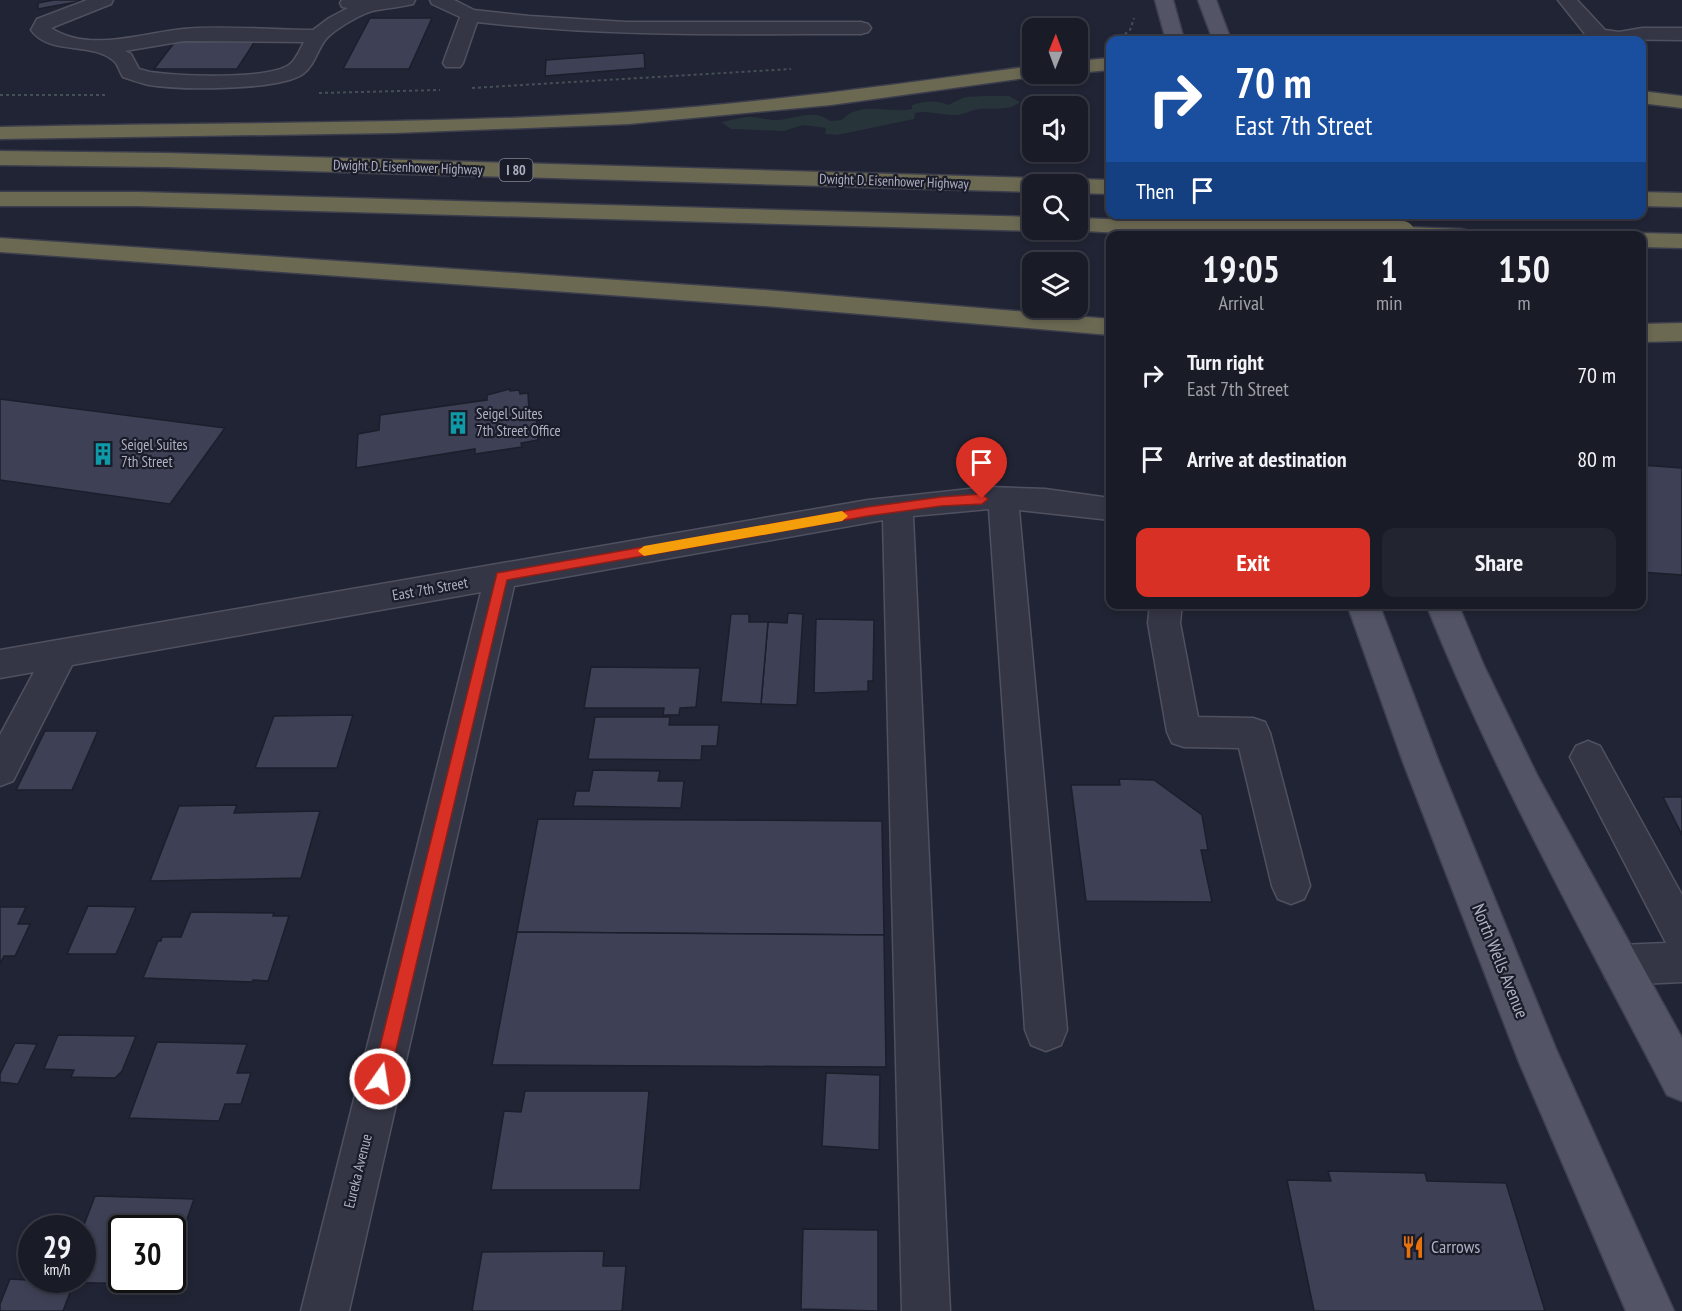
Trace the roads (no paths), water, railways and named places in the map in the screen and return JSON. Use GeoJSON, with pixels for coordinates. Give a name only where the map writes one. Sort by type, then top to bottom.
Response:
{"type":"FeatureCollection","features":[{"type":"Feature","properties":{"kind":"highway"},"geometry":{"type":"LineString","coordinates":[[1088,67],[1106,64]]}},
{"type":"Feature","properties":{"kind":"highway"},"geometry":{"type":"LineString","coordinates":[[0,133],[506,123],[631,118],[863,94],[1022,73]]}},
{"type":"Feature","properties":{"kind":"highway"},"geometry":{"type":"LineString","coordinates":[[1646,98],[1682,102]]}},
{"type":"Feature","properties":{"kind":"highway","name":"Dwight D. Eisenhower Highway"},"geometry":{"type":"LineString","coordinates":[[0,158],[201,161],[1022,184]]}},
{"type":"Feature","properties":{"kind":"highway"},"geometry":{"type":"LineString","coordinates":[[1088,186],[1106,187]]}},
{"type":"Feature","properties":{"kind":"highway"},"geometry":{"type":"LineString","coordinates":[[0,199],[138,199],[1022,224]]}},
{"type":"Feature","properties":{"kind":"highway"},"geometry":{"type":"LineString","coordinates":[[1646,200],[1682,200]]}},
{"type":"Feature","properties":{"kind":"highway"},"geometry":{"type":"LineString","coordinates":[[1088,225],[1288,231]]}},
{"type":"Feature","properties":{"kind":"highway"},"geometry":{"type":"LineString","coordinates":[[1646,240],[1682,241]]}},
{"type":"Feature","properties":{"kind":"highway"},"geometry":{"type":"LineString","coordinates":[[0,245],[765,298],[1106,327]]}},
{"type":"Feature","properties":{"kind":"highway"},"geometry":{"type":"LineString","coordinates":[[1646,333],[1682,332]]}},
{"type":"Feature","properties":{"kind":"main road"},"geometry":{"type":"LineString","coordinates":[[1164,0],[1174,36]]}},
{"type":"Feature","properties":{"kind":"main road"},"geometry":{"type":"LineString","coordinates":[[1207,0],[1220,36]]}},
{"type":"Feature","properties":{"kind":"main road","name":"North Wells Avenue"},"geometry":{"type":"LineString","coordinates":[[1365,609],[1421,762],[1536,1053],[1650,1311]]}},
{"type":"Feature","properties":{"kind":"main road"},"geometry":{"type":"LineString","coordinates":[[1444,609],[1482,698],[1526,790],[1620,965],[1678,1065]]}},
{"type":"Feature","properties":{"kind":"street"},"geometry":{"type":"LineString","coordinates":[[104,0],[44,23],[41,30],[53,39],[104,48],[124,58],[130,73],[150,79],[195,81],[276,77],[295,70],[306,58],[317,36],[329,26],[370,5]]}},
{"type":"Feature","properties":{"kind":"street"},"geometry":{"type":"LineString","coordinates":[[335,0],[370,5],[395,4],[406,0]]}},
{"type":"Feature","properties":{"kind":"street"},"geometry":{"type":"LineString","coordinates":[[439,0],[470,15],[529,22],[626,28],[861,28]]}},
{"type":"Feature","properties":{"kind":"street"},"geometry":{"type":"LineString","coordinates":[[1567,0],[1592,30],[1605,36]]}},
{"type":"Feature","properties":{"kind":"street"},"geometry":{"type":"LineString","coordinates":[[453,63],[470,15]]}},
{"type":"Feature","properties":{"kind":"street"},"geometry":{"type":"LineString","coordinates":[[1635,36],[1682,34]]}},
{"type":"Feature","properties":{"kind":"street"},"geometry":{"type":"LineString","coordinates":[[104,48],[184,35],[317,36]]}},
{"type":"Feature","properties":{"kind":"street"},"geometry":{"type":"LineString","coordinates":[[1646,42],[1682,44]]}},
{"type":"Feature","properties":{"kind":"street"},"geometry":{"type":"LineString","coordinates":[[1003,498],[1046,1030]]}},
{"type":"Feature","properties":{"kind":"street","name":"East 7th Street"},"geometry":{"type":"LineString","coordinates":[[0,664],[898,507],[1003,498],[1059,501],[1106,508]]}},
{"type":"Feature","properties":{"kind":"street"},"geometry":{"type":"LineString","coordinates":[[898,507],[926,1311]]}},
{"type":"Feature","properties":{"kind":"street","name":"Eureka Avenue"},"geometry":{"type":"LineString","coordinates":[[324,1311],[501,576]]}},
{"type":"Feature","properties":{"kind":"street"},"geometry":{"type":"LineString","coordinates":[[1165,609],[1164,623],[1184,732],[1253,733],[1291,886]]}},
{"type":"Feature","properties":{"kind":"street"},"geometry":{"type":"LineString","coordinates":[[0,770],[61,654]]}},
{"type":"Feature","properties":{"kind":"street"},"geometry":{"type":"LineString","coordinates":[[1588,757],[1682,934]]}},
{"type":"Feature","properties":{"kind":"street"},"geometry":{"type":"LineString","coordinates":[[1620,965],[1682,962]]}},
{"type":"Feature","properties":{"kind":"place","name":"Seigel Suites 7th Street Office"},"geometry":{"type":"Point","coordinates":[458,423]}},
{"type":"Feature","properties":{"kind":"place","name":"Seigel Suites 7th Street"},"geometry":{"type":"Point","coordinates":[103,454]}},
{"type":"Feature","properties":{"kind":"place","name":"Carrows"},"geometry":{"type":"Point","coordinates":[1413,1247]}}]}
